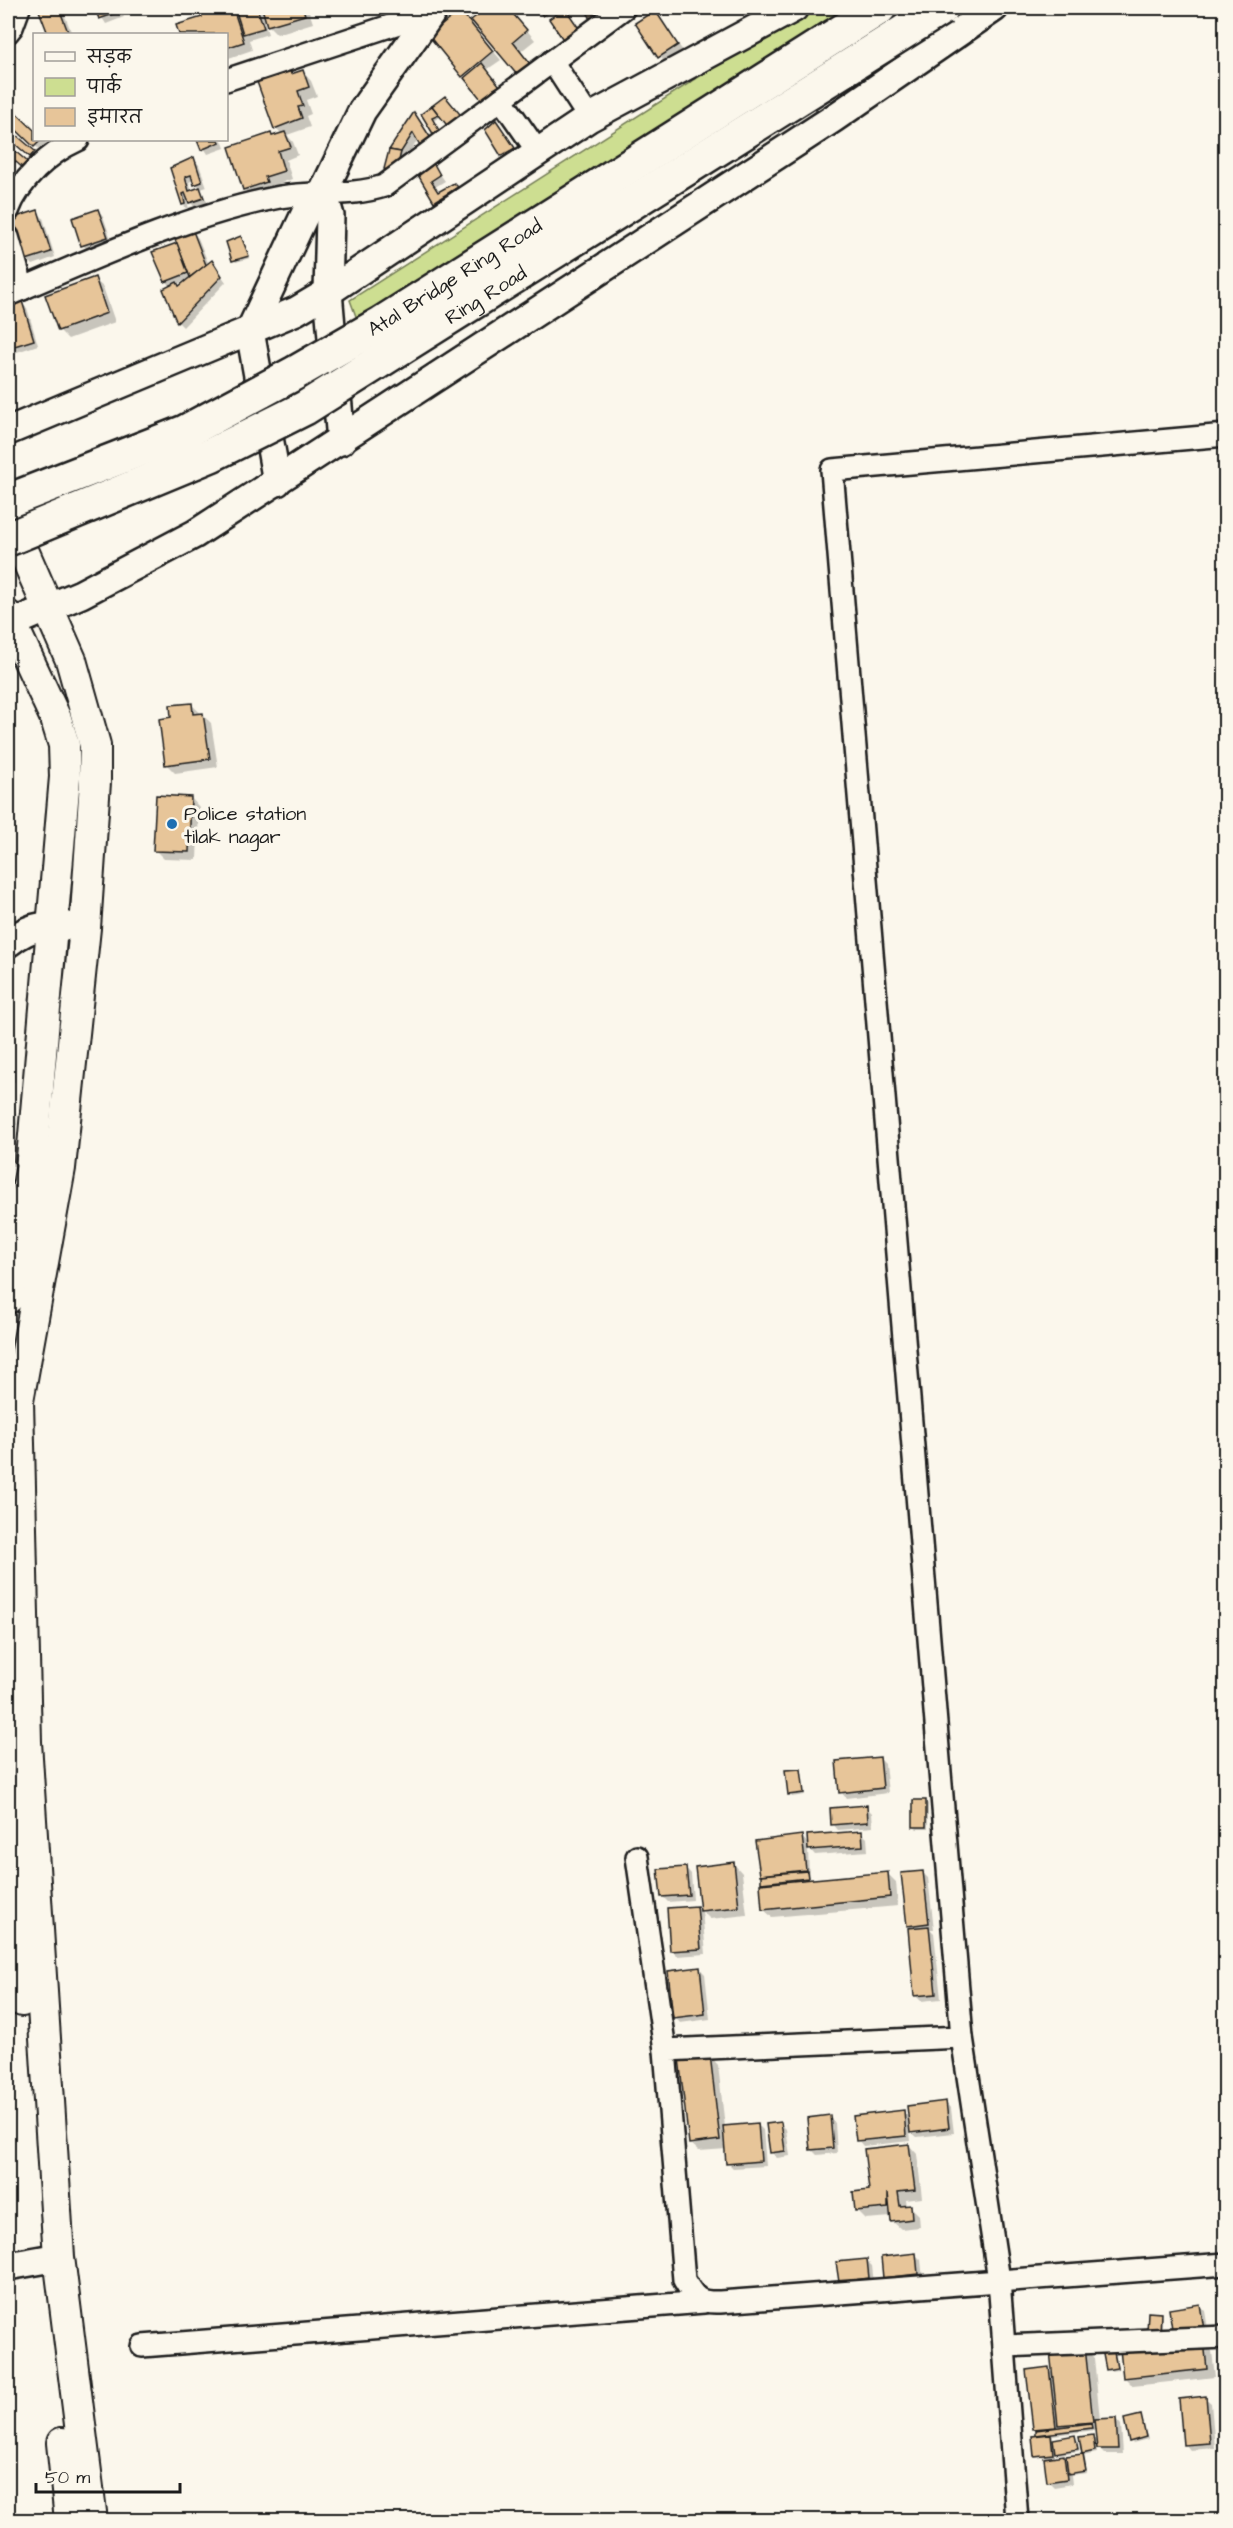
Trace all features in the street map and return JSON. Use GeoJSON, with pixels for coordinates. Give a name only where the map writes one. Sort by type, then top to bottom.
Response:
{"type":"FeatureCollection","features":[{"type":"Feature","properties":{"kind":"main road","name":"Atal Bridge Ring Road"},"geometry":{"type":"LineString","coordinates":[[8,501],[185,432],[295,373],[382,323],[879,8]]}},
{"type":"Feature","properties":{"kind":"main road","name":"Ring Road"},"geometry":{"type":"LineString","coordinates":[[8,539],[211,454],[305,408],[942,8]]}},
{"type":"Feature","properties":{"kind":"main road"},"geometry":{"type":"LineString","coordinates":[[8,516],[71,660],[94,745],[95,782],[85,928],[60,1168],[18,1401],[26,1742],[50,2258],[92,2520]]}},
{"type":"Feature","properties":{"kind":"main road"},"geometry":{"type":"LineString","coordinates":[[8,1298],[31,1170],[65,777],[64,745],[42,686],[9,621]]}},
{"type":"Feature","properties":{"kind":"main road"},"geometry":{"type":"LineString","coordinates":[[8,1797],[50,2258],[70,2520]]}},
{"type":"Feature","properties":{"kind":"street"},"geometry":{"type":"LineString","coordinates":[[8,32],[19,8]]}},
{"type":"Feature","properties":{"kind":"street"},"geometry":{"type":"LineString","coordinates":[[8,237],[16,292],[201,219],[280,197],[323,192],[364,193],[384,186],[624,8]]}},
{"type":"Feature","properties":{"kind":"street"},"geometry":{"type":"LineString","coordinates":[[9,621],[47,608],[195,534],[834,118],[994,8]]}},
{"type":"Feature","properties":{"kind":"street"},"geometry":{"type":"LineString","coordinates":[[277,482],[250,332],[307,210],[323,192],[362,111],[433,10]]}},
{"type":"Feature","properties":{"kind":"street"},"geometry":{"type":"LineString","coordinates":[[228,79],[433,10]]}},
{"type":"Feature","properties":{"kind":"street"},"geometry":{"type":"LineString","coordinates":[[8,431],[250,332],[328,292],[589,118],[785,10]]}},
{"type":"Feature","properties":{"kind":"street"},"geometry":{"type":"LineString","coordinates":[[552,61],[589,118]]}},
{"type":"Feature","properties":{"kind":"street"},"geometry":{"type":"LineString","coordinates":[[501,99],[538,152]]}},
{"type":"Feature","properties":{"kind":"street"},"geometry":{"type":"LineString","coordinates":[[8,211],[13,197],[45,161],[76,141]]}},
{"type":"Feature","properties":{"kind":"street"},"geometry":{"type":"LineString","coordinates":[[323,192],[330,216],[328,292],[341,441]]}},
{"type":"Feature","properties":{"kind":"street"},"geometry":{"type":"LineString","coordinates":[[1017,2520],[999,2280],[962,2037],[832,470],[1226,435]]}},
{"type":"Feature","properties":{"kind":"street"},"geometry":{"type":"LineString","coordinates":[[8,943],[23,931],[51,924],[85,928]]}},
{"type":"Feature","properties":{"kind":"street"},"geometry":{"type":"LineString","coordinates":[[637,1857],[665,2050],[684,2280],[696,2298],[704,2302]]}},
{"type":"Feature","properties":{"kind":"street"},"geometry":{"type":"LineString","coordinates":[[665,2050],[962,2037]]}},
{"type":"Feature","properties":{"kind":"street"},"geometry":{"type":"LineString","coordinates":[[8,2266],[50,2258]]}},
{"type":"Feature","properties":{"kind":"street"},"geometry":{"type":"LineString","coordinates":[[142,2346],[1226,2264]]}},
{"type":"Feature","properties":{"kind":"street"},"geometry":{"type":"LineString","coordinates":[[1004,2346],[1226,2337]]}},
{"type":"Feature","properties":{"kind":"green space"},"geometry":{"type":"Polygon","coordinates":[[[821,8],[860,8],[364,338],[350,300],[766,34],[821,8]]]}},
{"type":"Feature","properties":{"kind":"building"},"geometry":{"type":"Polygon","coordinates":[[[38,8],[59,8],[68,32],[48,33],[38,8]]]}},
{"type":"Feature","properties":{"kind":"building"},"geometry":{"type":"Polygon","coordinates":[[[95,8],[118,8],[119,12],[99,19],[95,8]]]}},
{"type":"Feature","properties":{"kind":"building"},"geometry":{"type":"Polygon","coordinates":[[[199,8],[233,8],[244,42],[228,47],[228,33],[179,33],[176,25],[202,17],[199,8]]]}},
{"type":"Feature","properties":{"kind":"building"},"geometry":{"type":"Polygon","coordinates":[[[235,8],[257,8],[264,28],[243,34],[235,8]]]}},
{"type":"Feature","properties":{"kind":"building"},"geometry":{"type":"Polygon","coordinates":[[[262,8],[303,8],[305,15],[267,26],[262,8]]]}},
{"type":"Feature","properties":{"kind":"building"},"geometry":{"type":"Polygon","coordinates":[[[487,8],[508,8],[527,30],[513,42],[531,65],[518,76],[471,20],[487,8]]]}},
{"type":"Feature","properties":{"kind":"building"},"geometry":{"type":"Polygon","coordinates":[[[537,8],[549,8],[551,10],[543,16],[537,8]]]}},
{"type":"Feature","properties":{"kind":"building"},"geometry":{"type":"Polygon","coordinates":[[[565,8],[580,30],[564,41],[549,19],[565,8]]]}},
{"type":"Feature","properties":{"kind":"building"},"geometry":{"type":"Polygon","coordinates":[[[584,8],[617,8],[596,26],[584,8]]]}},
{"type":"Feature","properties":{"kind":"building"},"geometry":{"type":"Polygon","coordinates":[[[460,10],[493,51],[462,77],[429,36],[460,10]]]}},
{"type":"Feature","properties":{"kind":"building"},"geometry":{"type":"Polygon","coordinates":[[[655,10],[678,45],[658,58],[635,23],[655,10]]]}},
{"type":"Feature","properties":{"kind":"building"},"geometry":{"type":"Polygon","coordinates":[[[482,63],[503,90],[485,104],[464,78],[482,63]]]}},
{"type":"Feature","properties":{"kind":"building"},"geometry":{"type":"Polygon","coordinates":[[[289,67],[291,74],[303,70],[309,87],[298,91],[303,106],[298,107],[302,118],[274,129],[256,79],[289,67]]]}},
{"type":"Feature","properties":{"kind":"building"},"geometry":{"type":"Polygon","coordinates":[[[445,96],[464,119],[449,128],[432,106],[445,96]]]}},
{"type":"Feature","properties":{"kind":"building"},"geometry":{"type":"Polygon","coordinates":[[[8,105],[33,129],[33,141],[40,141],[34,147],[8,122],[8,105]]]}},
{"type":"Feature","properties":{"kind":"building"},"geometry":{"type":"Polygon","coordinates":[[[432,106],[439,115],[432,118],[441,134],[435,137],[421,114],[432,106]]]}},
{"type":"Feature","properties":{"kind":"building"},"geometry":{"type":"Polygon","coordinates":[[[414,112],[432,140],[421,147],[413,133],[401,152],[389,150],[414,112]]]}},
{"type":"Feature","properties":{"kind":"building"},"geometry":{"type":"Polygon","coordinates":[[[496,120],[515,148],[501,156],[485,130],[496,120]]]}},
{"type":"Feature","properties":{"kind":"building"},"geometry":{"type":"Polygon","coordinates":[[[8,128],[35,151],[30,157],[8,138],[8,128]]]}},
{"type":"Feature","properties":{"kind":"building"},"geometry":{"type":"Polygon","coordinates":[[[285,132],[291,147],[278,151],[284,171],[265,177],[267,182],[243,190],[229,147],[271,133],[272,136],[285,132]]]}},
{"type":"Feature","properties":{"kind":"building"},"geometry":{"type":"Polygon","coordinates":[[[197,141],[220,142],[201,150],[197,141]]]}},
{"type":"Feature","properties":{"kind":"building"},"geometry":{"type":"Polygon","coordinates":[[[8,145],[29,163],[24,169],[8,155],[8,145]]]}},
{"type":"Feature","properties":{"kind":"building"},"geometry":{"type":"Polygon","coordinates":[[[389,150],[401,152],[396,173],[384,169],[389,150]]]}},
{"type":"Feature","properties":{"kind":"building"},"geometry":{"type":"Polygon","coordinates":[[[194,157],[202,182],[194,185],[191,175],[185,177],[189,191],[200,187],[204,198],[189,203],[185,193],[183,194],[185,204],[182,205],[170,168],[194,157]]]}},
{"type":"Feature","properties":{"kind":"building"},"geometry":{"type":"Polygon","coordinates":[[[434,164],[440,175],[431,181],[438,192],[454,183],[458,187],[434,202],[418,175],[434,164]]]}},
{"type":"Feature","properties":{"kind":"building"},"geometry":{"type":"Polygon","coordinates":[[[98,209],[108,237],[81,246],[72,218],[98,209]]]}},
{"type":"Feature","properties":{"kind":"building"},"geometry":{"type":"Polygon","coordinates":[[[38,210],[51,252],[26,260],[13,218],[38,210]]]}},
{"type":"Feature","properties":{"kind":"building"},"geometry":{"type":"Polygon","coordinates":[[[193,231],[206,265],[190,277],[174,237],[193,231]]]}},
{"type":"Feature","properties":{"kind":"building"},"geometry":{"type":"Polygon","coordinates":[[[241,236],[249,256],[232,261],[226,242],[241,236]]]}},
{"type":"Feature","properties":{"kind":"building"},"geometry":{"type":"Polygon","coordinates":[[[177,243],[188,273],[165,282],[152,252],[177,243]]]}},
{"type":"Feature","properties":{"kind":"building"},"geometry":{"type":"Polygon","coordinates":[[[212,260],[222,276],[177,323],[163,289],[177,282],[179,286],[212,260]]]}},
{"type":"Feature","properties":{"kind":"building"},"geometry":{"type":"Polygon","coordinates":[[[95,277],[107,313],[58,331],[45,295],[95,277]]]}},
{"type":"Feature","properties":{"kind":"building"},"geometry":{"type":"Polygon","coordinates":[[[22,301],[34,340],[8,348],[8,305],[22,301]]]}},
{"type":"Feature","properties":{"kind":"building"},"geometry":{"type":"Polygon","coordinates":[[[192,703],[193,714],[203,713],[210,759],[165,765],[159,719],[171,717],[170,705],[192,703]]]}},
{"type":"Feature","properties":{"kind":"building","name":"Police station tilak nagar"},"geometry":{"type":"Polygon","coordinates":[[[156,795],[191,797],[189,852],[153,851],[156,795]]]}},
{"type":"Feature","properties":{"kind":"building"},"geometry":{"type":"Polygon","coordinates":[[[8,1106],[11,1106],[12,1120],[8,1120],[8,1106]]]}},
{"type":"Feature","properties":{"kind":"building"},"geometry":{"type":"Polygon","coordinates":[[[8,1124],[10,1124],[12,1146],[8,1146],[8,1124]]]}},
{"type":"Feature","properties":{"kind":"building"},"geometry":{"type":"Polygon","coordinates":[[[12,1147],[13,1161],[8,1161],[8,1148],[12,1147]]]}},
{"type":"Feature","properties":{"kind":"building"},"geometry":{"type":"Polygon","coordinates":[[[880,1757],[883,1788],[839,1793],[836,1761],[880,1757]]]}},
{"type":"Feature","properties":{"kind":"building"},"geometry":{"type":"Polygon","coordinates":[[[801,1769],[804,1793],[788,1795],[785,1770],[801,1769]]]}},
{"type":"Feature","properties":{"kind":"building"},"geometry":{"type":"Polygon","coordinates":[[[913,1800],[926,1800],[926,1827],[913,1827],[913,1800]]]}},
{"type":"Feature","properties":{"kind":"building"},"geometry":{"type":"Polygon","coordinates":[[[867,1805],[868,1822],[831,1825],[830,1808],[867,1805]]]}},
{"type":"Feature","properties":{"kind":"building"},"geometry":{"type":"Polygon","coordinates":[[[862,1831],[863,1846],[808,1850],[807,1835],[862,1831]]]}},
{"type":"Feature","properties":{"kind":"building"},"geometry":{"type":"Polygon","coordinates":[[[802,1835],[806,1870],[760,1875],[755,1841],[802,1835]]]}},
{"type":"Feature","properties":{"kind":"building"},"geometry":{"type":"Polygon","coordinates":[[[734,1862],[739,1907],[700,1911],[695,1867],[734,1862]]]}},
{"type":"Feature","properties":{"kind":"building"},"geometry":{"type":"Polygon","coordinates":[[[686,1867],[689,1895],[661,1897],[658,1869],[686,1867]]]}},
{"type":"Feature","properties":{"kind":"building"},"geometry":{"type":"Polygon","coordinates":[[[807,1871],[808,1878],[761,1883],[761,1875],[807,1871]]]}},
{"type":"Feature","properties":{"kind":"building"},"geometry":{"type":"Polygon","coordinates":[[[923,1871],[929,1923],[907,1926],[901,1873],[923,1871]]]}},
{"type":"Feature","properties":{"kind":"building"},"geometry":{"type":"Polygon","coordinates":[[[888,1872],[890,1897],[762,1910],[760,1884],[888,1872]]]}},
{"type":"Feature","properties":{"kind":"building"},"geometry":{"type":"Polygon","coordinates":[[[697,1906],[701,1949],[670,1951],[667,1908],[697,1906]]]}},
{"type":"Feature","properties":{"kind":"building"},"geometry":{"type":"Polygon","coordinates":[[[929,1926],[936,1994],[914,1996],[908,1928],[929,1926]]]}},
{"type":"Feature","properties":{"kind":"building"},"geometry":{"type":"Polygon","coordinates":[[[700,1967],[705,2014],[673,2018],[668,1971],[700,1967]]]}},
{"type":"Feature","properties":{"kind":"building"},"geometry":{"type":"Polygon","coordinates":[[[710,2054],[720,2140],[689,2144],[679,2058],[710,2054]]]}},
{"type":"Feature","properties":{"kind":"building"},"geometry":{"type":"Polygon","coordinates":[[[946,2101],[949,2128],[910,2133],[907,2106],[946,2101]]]}},
{"type":"Feature","properties":{"kind":"building"},"geometry":{"type":"Polygon","coordinates":[[[904,2110],[906,2136],[856,2141],[853,2116],[904,2110]]]}},
{"type":"Feature","properties":{"kind":"building"},"geometry":{"type":"Polygon","coordinates":[[[830,2115],[833,2148],[810,2150],[807,2118],[830,2115]]]}},
{"type":"Feature","properties":{"kind":"building"},"geometry":{"type":"Polygon","coordinates":[[[781,2122],[785,2151],[770,2153],[766,2124],[781,2122]]]}},
{"type":"Feature","properties":{"kind":"building"},"geometry":{"type":"Polygon","coordinates":[[[758,2123],[761,2161],[726,2164],[723,2126],[758,2123]]]}},
{"type":"Feature","properties":{"kind":"building"},"geometry":{"type":"Polygon","coordinates":[[[909,2144],[915,2190],[898,2192],[900,2206],[911,2205],[912,2219],[891,2222],[888,2193],[888,2208],[855,2211],[853,2192],[869,2190],[864,2149],[909,2144]]]}},
{"type":"Feature","properties":{"kind":"building"},"geometry":{"type":"Polygon","coordinates":[[[916,2253],[918,2274],[883,2278],[881,2257],[916,2253]]]}},
{"type":"Feature","properties":{"kind":"building"},"geometry":{"type":"Polygon","coordinates":[[[867,2259],[869,2278],[839,2282],[836,2262],[867,2259]]]}},
{"type":"Feature","properties":{"kind":"building"},"geometry":{"type":"Polygon","coordinates":[[[1200,2304],[1204,2330],[1173,2335],[1169,2309],[1200,2304]]]}},
{"type":"Feature","properties":{"kind":"building"},"geometry":{"type":"Polygon","coordinates":[[[1148,2312],[1161,2313],[1160,2333],[1147,2333],[1148,2312]]]}},
{"type":"Feature","properties":{"kind":"building"},"geometry":{"type":"Polygon","coordinates":[[[1204,2341],[1207,2369],[1123,2378],[1120,2349],[1204,2341]]]}},
{"type":"Feature","properties":{"kind":"building"},"geometry":{"type":"Polygon","coordinates":[[[1085,2347],[1093,2422],[1058,2425],[1050,2351],[1085,2347]]]}},
{"type":"Feature","properties":{"kind":"building"},"geometry":{"type":"Polygon","coordinates":[[[1113,2347],[1117,2368],[1106,2370],[1102,2349],[1113,2347]]]}},
{"type":"Feature","properties":{"kind":"building"},"geometry":{"type":"Polygon","coordinates":[[[1049,2367],[1056,2427],[1033,2429],[1026,2370],[1049,2367]]]}},
{"type":"Feature","properties":{"kind":"building"},"geometry":{"type":"Polygon","coordinates":[[[1206,2396],[1210,2443],[1183,2445],[1179,2399],[1206,2396]]]}},
{"type":"Feature","properties":{"kind":"building"},"geometry":{"type":"Polygon","coordinates":[[[1141,2415],[1146,2437],[1129,2442],[1124,2419],[1141,2415]]]}},
{"type":"Feature","properties":{"kind":"building"},"geometry":{"type":"Polygon","coordinates":[[[1116,2418],[1118,2449],[1097,2449],[1094,2419],[1116,2418]]]}},
{"type":"Feature","properties":{"kind":"building"},"geometry":{"type":"Polygon","coordinates":[[[1091,2423],[1092,2428],[1036,2435],[1036,2430],[1091,2423]]]}},
{"type":"Feature","properties":{"kind":"building"},"geometry":{"type":"Polygon","coordinates":[[[1051,2434],[1053,2454],[1034,2456],[1032,2436],[1051,2434]]]}},
{"type":"Feature","properties":{"kind":"building"},"geometry":{"type":"Polygon","coordinates":[[[1075,2435],[1078,2449],[1055,2453],[1053,2439],[1075,2435]]]}},
{"type":"Feature","properties":{"kind":"building"},"geometry":{"type":"Polygon","coordinates":[[[1093,2435],[1095,2451],[1082,2454],[1079,2437],[1093,2435]]]}},
{"type":"Feature","properties":{"kind":"building"},"geometry":{"type":"Polygon","coordinates":[[[1083,2454],[1086,2471],[1068,2474],[1066,2456],[1083,2454]]]}},
{"type":"Feature","properties":{"kind":"building"},"geometry":{"type":"Polygon","coordinates":[[[1064,2455],[1067,2479],[1047,2482],[1044,2458],[1064,2455]]]}},
{"type":"Feature","properties":{"kind":"place","name":"Police station tilak nagar"},"geometry":{"type":"Point","coordinates":[172,824]}}]}
